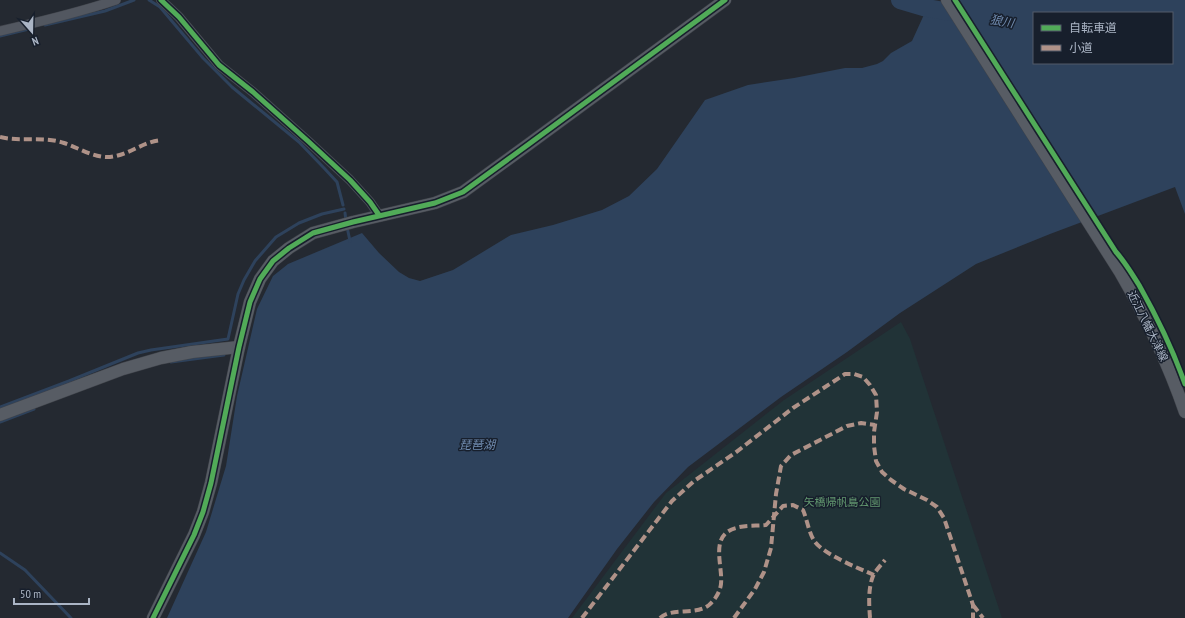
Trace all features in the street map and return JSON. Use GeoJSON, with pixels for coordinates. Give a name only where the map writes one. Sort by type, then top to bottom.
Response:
{"type":"FeatureCollection","features":[{"type":"Feature","properties":{"kind":"street"},"geometry":{"type":"LineString","coordinates":[[0,31],[55,18],[116,0]]}},
{"type":"Feature","properties":{"kind":"street"},"geometry":{"type":"LineString","coordinates":[[161,0],[179,17],[219,65],[253,92],[350,180],[370,202],[379,216]]}},
{"type":"Feature","properties":{"kind":"street"},"geometry":{"type":"LineString","coordinates":[[153,618],[194,535],[203,512],[211,483],[239,347],[250,302],[260,279],[273,261],[289,248],[313,233],[340,225],[435,203],[463,192],[726,0]]}},
{"type":"Feature","properties":{"kind":"street","name":"近江八幡大津線"},"geometry":{"type":"LineString","coordinates":[[947,0],[1133,295],[1154,335],[1185,412]]}},
{"type":"Feature","properties":{"kind":"street"},"geometry":{"type":"LineString","coordinates":[[0,415],[123,369],[161,358],[192,352],[239,347]]}},
{"type":"Feature","properties":{"kind":"green space","name":"矢橋帰帆島公園"},"geometry":{"type":"Polygon","coordinates":[[[901,322],[910,339],[1002,618],[572,618],[666,493],[784,400],[901,322]]]}},
{"type":"Feature","properties":{"kind":"water","name":"琵琶湖"},"geometry":{"type":"Polygon","coordinates":[[[954,0],[1185,0],[1185,214],[1175,187],[1050,234],[976,264],[900,313],[847,352],[781,397],[688,467],[654,502],[617,549],[568,618],[167,618],[206,532],[226,466],[237,396],[257,309],[273,276],[288,264],[362,233],[379,253],[399,272],[409,278],[420,281],[453,270],[511,235],[553,225],[602,210],[629,196],[657,169],[705,100],[748,85],[845,68],[862,68],[877,64],[883,61],[891,53],[912,41],[927,8],[954,0]]]}},
{"type":"Feature","properties":{"kind":"waterway"},"geometry":{"type":"LineString","coordinates":[[45,25],[105,11],[134,0]]}},
{"type":"Feature","properties":{"kind":"waterway"},"geometry":{"type":"LineString","coordinates":[[149,0],[160,7],[203,58],[232,87],[299,142],[324,168],[337,182],[343,205]]}},
{"type":"Feature","properties":{"kind":"waterway","name":"狼川"},"geometry":{"type":"LineString","coordinates":[[900,0],[927,8],[950,12]]}},
{"type":"Feature","properties":{"kind":"waterway"},"geometry":{"type":"LineString","coordinates":[[0,36],[29,29]]}},
{"type":"Feature","properties":{"kind":"waterway"},"geometry":{"type":"LineString","coordinates":[[0,407],[138,353],[228,339],[238,294],[244,280],[255,261],[276,237],[299,223],[322,214],[344,209]]}},
{"type":"Feature","properties":{"kind":"waterway"},"geometry":{"type":"LineString","coordinates":[[345,213],[346,221]]}},
{"type":"Feature","properties":{"kind":"waterway"},"geometry":{"type":"LineString","coordinates":[[347,227],[350,241]]}},
{"type":"Feature","properties":{"kind":"waterway"},"geometry":{"type":"LineString","coordinates":[[171,362],[224,355]]}},
{"type":"Feature","properties":{"kind":"waterway"},"geometry":{"type":"LineString","coordinates":[[0,422],[34,409]]}},
{"type":"Feature","properties":{"kind":"waterway"},"geometry":{"type":"LineString","coordinates":[[0,553],[25,570],[71,618]]}},
{"type":"Feature","properties":{"kind":"marked path"},"geometry":{"type":"LineString","coordinates":[[0,137],[56,141],[104,157],[124,154],[149,143],[162,140]]}},
{"type":"Feature","properties":{"kind":"marked path"},"geometry":{"type":"LineString","coordinates":[[582,618],[672,501],[694,481],[735,453],[793,408],[845,374],[854,374],[863,377],[876,395],[877,412],[874,432],[874,446],[876,461],[882,472],[904,489],[927,500],[937,507],[944,518],[973,605],[973,618]]}},
{"type":"Feature","properties":{"kind":"marked path"},"geometry":{"type":"LineString","coordinates":[[734,618],[755,589],[764,572],[771,548],[776,494],[781,466],[791,455],[847,426],[861,423],[875,425]]}},
{"type":"Feature","properties":{"kind":"marked path"},"geometry":{"type":"LineString","coordinates":[[660,618],[671,613],[697,610],[709,605],[720,590],[721,576],[719,552],[723,537],[728,532],[739,527],[766,525],[783,506],[793,505],[803,510],[811,535],[815,542],[826,552],[842,561],[874,575]]}},
{"type":"Feature","properties":{"kind":"marked path"},"geometry":{"type":"LineString","coordinates":[[870,618],[869,597],[871,581],[885,560]]}},
{"type":"Feature","properties":{"kind":"marked path"},"geometry":{"type":"LineString","coordinates":[[973,605],[983,618]]}},
{"type":"Feature","properties":{"kind":"cycle path"},"geometry":{"type":"LineString","coordinates":[[161,0],[179,17],[219,65],[253,92],[350,180],[370,202],[379,215]]}},
{"type":"Feature","properties":{"kind":"cycle path"},"geometry":{"type":"LineString","coordinates":[[153,618],[194,535],[203,512],[211,483],[239,347],[250,302],[260,279],[273,261],[289,248],[313,233],[435,203],[463,192],[725,0]]}},
{"type":"Feature","properties":{"kind":"cycle path"},"geometry":{"type":"LineString","coordinates":[[955,0],[1116,252],[1139,285],[1164,334],[1185,384]]}}]}
